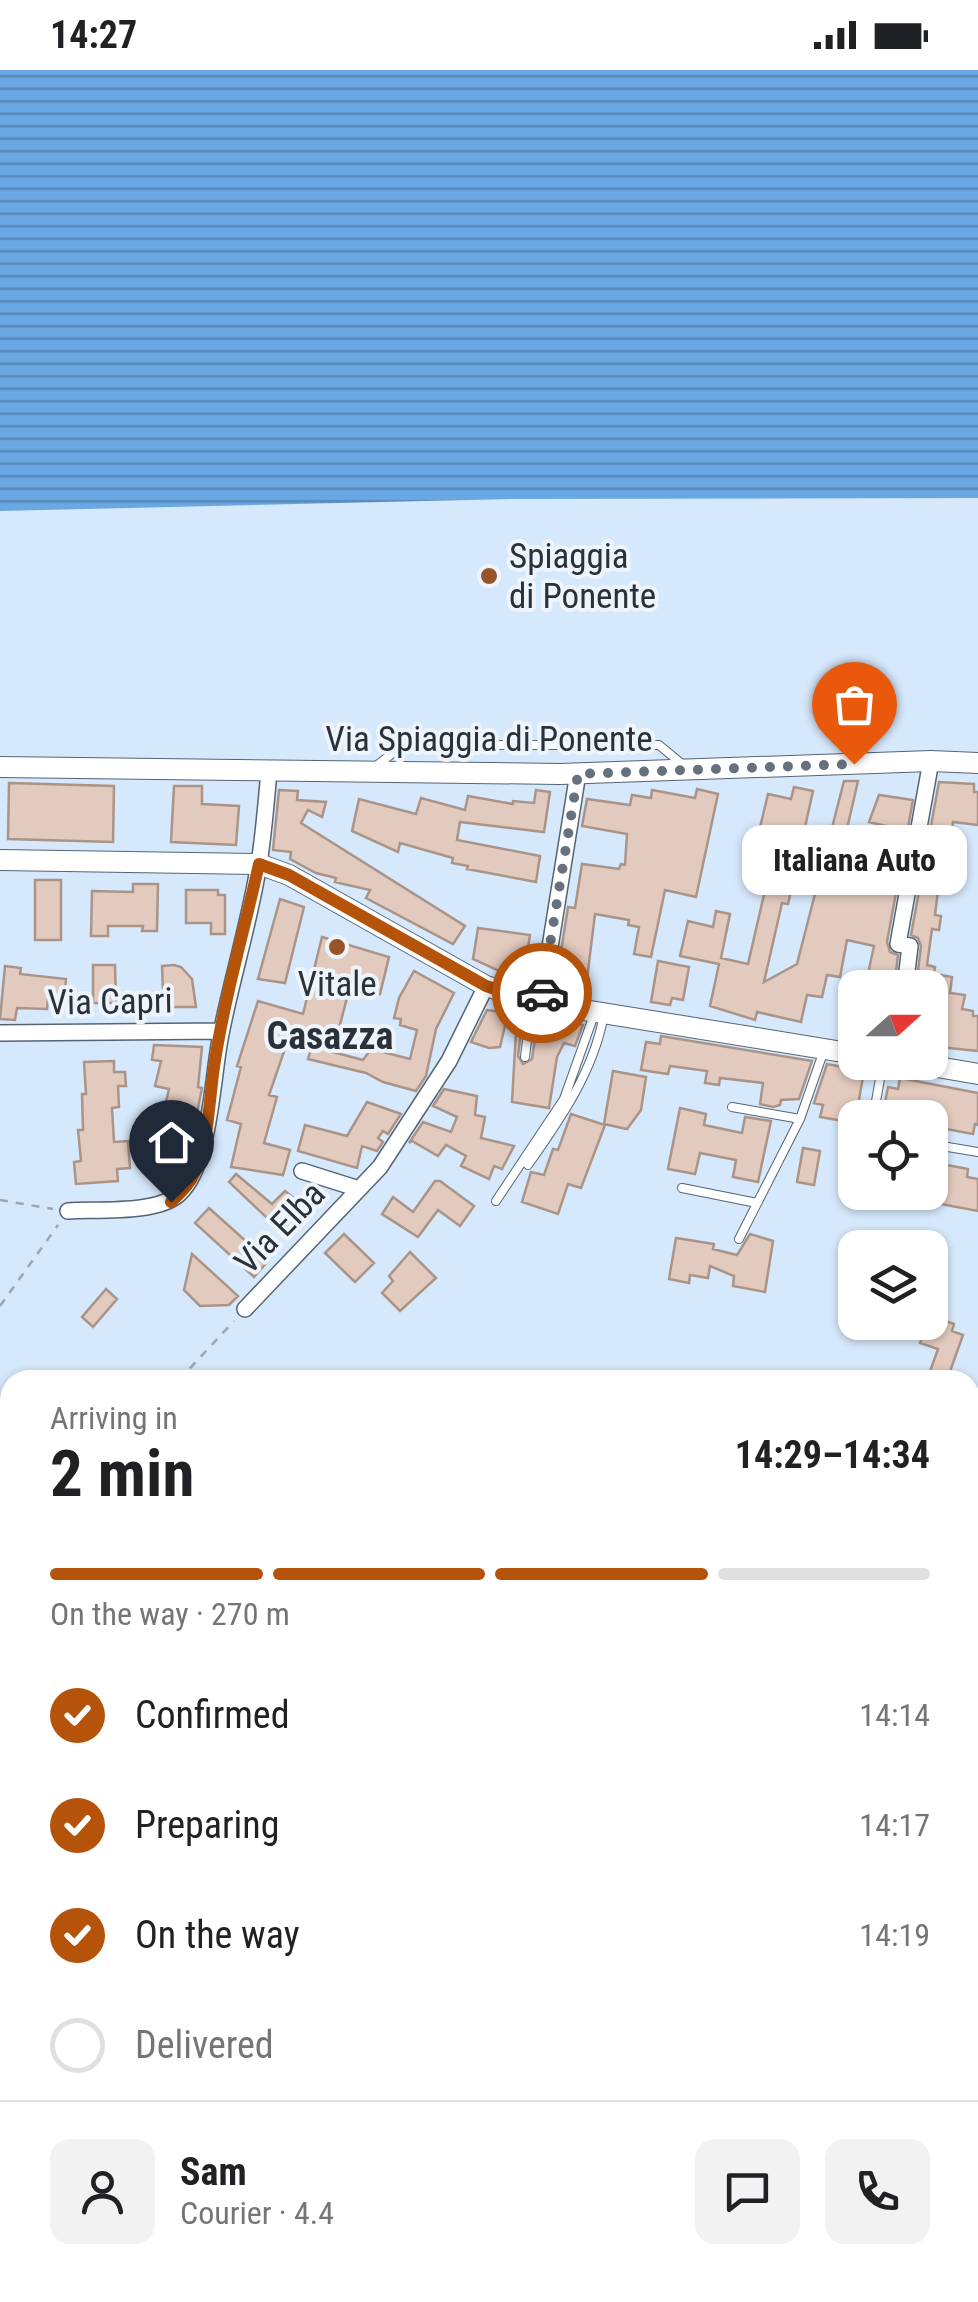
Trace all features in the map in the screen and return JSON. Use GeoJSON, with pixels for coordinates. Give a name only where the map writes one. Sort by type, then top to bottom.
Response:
{"type":"FeatureCollection","features":[{"type":"Feature","properties":{"kind":"street","name":"Via Spiaggia di Ponente"},"geometry":{"type":"LineString","coordinates":[[0,767],[578,774],[931,761],[978,763]]}},
{"type":"Feature","properties":{"kind":"street"},"geometry":{"type":"LineString","coordinates":[[907,970],[910,946],[898,944],[931,761]]}},
{"type":"Feature","properties":{"kind":"street","name":"Via Capri"},"geometry":{"type":"LineString","coordinates":[[68,1211],[171,1202],[195,1172],[214,1094],[221,1031],[259,864],[269,772]]}},
{"type":"Feature","properties":{"kind":"street"},"geometry":{"type":"LineString","coordinates":[[536,1002],[578,774]]}},
{"type":"Feature","properties":{"kind":"street"},"geometry":{"type":"LineString","coordinates":[[0,860],[259,864],[289,875],[486,986],[536,1002],[838,1051]]}},
{"type":"Feature","properties":{"kind":"street","name":"Via Elba"},"geometry":{"type":"LineString","coordinates":[[245,1309],[380,1167],[448,1061],[486,986]]}},
{"type":"Feature","properties":{"kind":"street","name":"Via Capri"},"geometry":{"type":"LineString","coordinates":[[0,1034],[221,1031]]}},
{"type":"Feature","properties":{"kind":"street"},"geometry":{"type":"LineString","coordinates":[[948,1069],[978,1074]]}},
{"type":"Feature","properties":{"kind":"street","name":"Via Elba"},"geometry":{"type":"LineString","coordinates":[[302,1171],[359,1189]]}},
{"type":"Feature","properties":{"kind":"lane"},"geometry":{"type":"LineString","coordinates":[[368,772],[403,745],[659,746],[690,770]]}},
{"type":"Feature","properties":{"kind":"lane"},"geometry":{"type":"LineString","coordinates":[[524,1058],[536,1002]]}},
{"type":"Feature","properties":{"kind":"lane"},"geometry":{"type":"LineString","coordinates":[[528,1165],[571,1103],[602,1028],[599,1013]]}},
{"type":"Feature","properties":{"kind":"lane"},"geometry":{"type":"LineString","coordinates":[[496,1201],[564,1099],[599,1013]]}},
{"type":"Feature","properties":{"kind":"lane"},"geometry":{"type":"LineString","coordinates":[[739,1239],[800,1119],[825,1049]]}},
{"type":"Feature","properties":{"kind":"lane"},"geometry":{"type":"LineString","coordinates":[[732,1107],[800,1119]]}},
{"type":"Feature","properties":{"kind":"lane"},"geometry":{"type":"LineString","coordinates":[[948,1147],[978,1152]]}},
{"type":"Feature","properties":{"kind":"lane"},"geometry":{"type":"LineString","coordinates":[[682,1188],[758,1203]]}},
{"type":"Feature","properties":{"kind":"path"},"geometry":{"type":"LineString","coordinates":[[0,1200],[68,1211],[0,1306]]}},
{"type":"Feature","properties":{"kind":"path"},"geometry":{"type":"LineString","coordinates":[[188,1370],[245,1309]]}},
{"type":"Feature","properties":{"kind":"water"},"geometry":{"type":"Polygon","coordinates":[[[0,70],[978,70],[978,498],[512,499],[0,511],[0,70]]]}},
{"type":"Feature","properties":{"kind":"building"},"geometry":{"type":"Polygon","coordinates":[[[844,781],[858,781],[838,868],[850,872],[858,850],[883,856],[890,827],[869,822],[879,795],[913,800],[887,942],[890,952],[898,955],[896,970],[869,970],[874,946],[847,940],[838,977],[827,975],[822,997],[807,995],[801,1022],[757,1012],[755,1020],[710,1006],[719,964],[680,956],[688,921],[713,927],[716,911],[730,914],[721,958],[748,964],[765,890],[753,887],[756,872],[768,875],[775,844],[757,840],[768,794],[791,799],[794,787],[813,791],[788,904],[782,903],[764,982],[797,964],[844,781]]]}},
{"type":"Feature","properties":{"kind":"building"},"geometry":{"type":"Polygon","coordinates":[[[939,782],[974,784],[974,792],[978,792],[978,825],[953,822],[947,867],[941,866],[935,915],[941,916],[939,930],[932,929],[927,965],[935,970],[918,970],[921,946],[918,938],[911,935],[939,782]]]}},
{"type":"Feature","properties":{"kind":"building"},"geometry":{"type":"Polygon","coordinates":[[[9,783],[114,786],[113,842],[8,839],[9,783]]]}},
{"type":"Feature","properties":{"kind":"building"},"geometry":{"type":"Polygon","coordinates":[[[174,786],[202,786],[202,804],[239,806],[236,845],[171,842],[174,786]]]}},
{"type":"Feature","properties":{"kind":"building"},"geometry":{"type":"Polygon","coordinates":[[[697,789],[718,794],[696,897],[665,890],[651,957],[634,954],[639,927],[628,925],[629,920],[595,914],[585,995],[555,989],[568,907],[575,908],[582,864],[619,869],[621,864],[625,865],[627,834],[582,826],[587,799],[630,805],[632,795],[651,798],[652,790],[695,798],[697,789]]]}},
{"type":"Feature","properties":{"kind":"building"},"geometry":{"type":"Polygon","coordinates":[[[279,790],[298,791],[297,800],[326,802],[322,817],[308,810],[301,823],[465,926],[453,944],[366,898],[370,890],[335,882],[336,878],[316,873],[290,859],[291,852],[273,850],[279,790]]]}},
{"type":"Feature","properties":{"kind":"building"},"geometry":{"type":"Polygon","coordinates":[[[536,790],[550,792],[544,832],[460,822],[457,840],[540,856],[536,882],[467,869],[468,866],[452,863],[453,858],[400,843],[398,852],[352,831],[359,799],[416,814],[421,798],[465,810],[468,796],[513,804],[534,803],[536,790]]]}},
{"type":"Feature","properties":{"kind":"building"},"geometry":{"type":"Polygon","coordinates":[[[35,880],[61,880],[61,940],[35,940],[35,880]]]}},
{"type":"Feature","properties":{"kind":"building"},"geometry":{"type":"Polygon","coordinates":[[[133,884],[158,884],[157,931],[142,931],[143,926],[108,926],[108,936],[91,936],[92,891],[133,892],[133,884]]]}},
{"type":"Feature","properties":{"kind":"building"},"geometry":{"type":"Polygon","coordinates":[[[186,890],[218,890],[218,895],[225,895],[225,934],[211,934],[211,923],[186,923],[186,890]]]}},
{"type":"Feature","properties":{"kind":"building"},"geometry":{"type":"Polygon","coordinates":[[[280,899],[304,907],[285,983],[258,979],[280,899]]]}},
{"type":"Feature","properties":{"kind":"building"},"geometry":{"type":"Polygon","coordinates":[[[478,928],[530,935],[526,960],[534,962],[530,985],[473,959],[478,928]]]}},
{"type":"Feature","properties":{"kind":"building"},"geometry":{"type":"Polygon","coordinates":[[[322,937],[389,957],[380,994],[349,990],[333,1052],[363,1060],[371,1049],[410,1059],[417,1030],[400,1025],[401,1019],[394,1018],[399,998],[414,971],[454,993],[436,1029],[426,1076],[416,1091],[366,1073],[308,1059],[313,1042],[290,1034],[269,1095],[277,1097],[264,1143],[290,1150],[283,1175],[231,1167],[241,1124],[227,1120],[241,1067],[237,1066],[258,1001],[303,1014],[322,937]]]}},
{"type":"Feature","properties":{"kind":"building"},"geometry":{"type":"Polygon","coordinates":[[[658,961],[689,967],[683,1000],[672,998],[670,1005],[651,1002],[658,961]]]}},
{"type":"Feature","properties":{"kind":"building"},"geometry":{"type":"Polygon","coordinates":[[[93,965],[115,965],[116,1003],[93,1003],[93,965]]]}},
{"type":"Feature","properties":{"kind":"building"},"geometry":{"type":"Polygon","coordinates":[[[174,965],[192,979],[196,1007],[155,1007],[154,992],[163,991],[162,966],[174,965]]]}},
{"type":"Feature","properties":{"kind":"building"},"geometry":{"type":"Polygon","coordinates":[[[5,966],[21,968],[20,974],[66,979],[64,999],[48,998],[47,1009],[17,1008],[15,1020],[0,1019],[5,966]]]}},
{"type":"Feature","properties":{"kind":"building"},"geometry":{"type":"Polygon","coordinates":[[[948,976],[952,977],[950,993],[965,995],[962,1009],[978,1016],[978,1051],[948,1048],[948,976]]]}},
{"type":"Feature","properties":{"kind":"building"},"geometry":{"type":"Polygon","coordinates":[[[487,1010],[508,1013],[500,1047],[471,1042],[487,1010]]]}},
{"type":"Feature","properties":{"kind":"building"},"geometry":{"type":"Polygon","coordinates":[[[517,1014],[523,1015],[518,1056],[523,1064],[532,1059],[538,1017],[583,1025],[575,1046],[564,1043],[557,1057],[549,1108],[512,1102],[517,1014]]]}},
{"type":"Feature","properties":{"kind":"building"},"geometry":{"type":"Polygon","coordinates":[[[661,1036],[812,1061],[799,1099],[781,1100],[780,1105],[773,1107],[760,1104],[763,1083],[720,1078],[719,1085],[705,1083],[707,1071],[670,1066],[668,1074],[641,1070],[646,1042],[660,1044],[661,1036]]]}},
{"type":"Feature","properties":{"kind":"building"},"geometry":{"type":"Polygon","coordinates":[[[154,1045],[202,1047],[198,1087],[202,1088],[190,1147],[186,1145],[179,1173],[173,1172],[170,1185],[153,1181],[157,1166],[151,1167],[169,1089],[155,1086],[161,1061],[152,1060],[154,1045]]]}},
{"type":"Feature","properties":{"kind":"building"},"geometry":{"type":"Polygon","coordinates":[[[114,1061],[114,1072],[125,1072],[126,1086],[118,1086],[119,1107],[112,1108],[114,1142],[128,1141],[130,1168],[117,1169],[118,1181],[76,1184],[74,1162],[81,1161],[78,1130],[83,1130],[82,1094],[86,1094],[84,1062],[114,1061]]]}},
{"type":"Feature","properties":{"kind":"building"},"geometry":{"type":"Polygon","coordinates":[[[827,1064],[838,1066],[838,1080],[862,1080],[859,1100],[838,1100],[838,1120],[820,1117],[823,1105],[814,1103],[827,1064]]]}},
{"type":"Feature","properties":{"kind":"building"},"geometry":{"type":"Polygon","coordinates":[[[613,1071],[646,1077],[641,1110],[627,1129],[604,1124],[613,1071]]]}},
{"type":"Feature","properties":{"kind":"building"},"geometry":{"type":"Polygon","coordinates":[[[900,1080],[910,1080],[978,1093],[978,1125],[975,1124],[973,1134],[948,1129],[948,1100],[885,1100],[888,1087],[898,1089],[900,1080]]]}},
{"type":"Feature","properties":{"kind":"building"},"geometry":{"type":"Polygon","coordinates":[[[444,1089],[477,1096],[475,1115],[485,1117],[481,1138],[514,1146],[502,1169],[494,1166],[489,1179],[461,1166],[466,1156],[446,1145],[438,1156],[412,1141],[409,1143],[423,1122],[451,1132],[457,1117],[433,1106],[444,1089]]]}},
{"type":"Feature","properties":{"kind":"building"},"geometry":{"type":"Polygon","coordinates":[[[367,1102],[401,1114],[388,1134],[383,1131],[378,1138],[383,1142],[377,1151],[362,1146],[357,1168],[298,1151],[305,1125],[347,1136],[367,1102]]]}},
{"type":"Feature","properties":{"kind":"building"},"geometry":{"type":"Polygon","coordinates":[[[680,1108],[706,1114],[704,1125],[742,1133],[745,1117],[771,1121],[758,1182],[733,1177],[736,1160],[700,1153],[695,1174],[668,1169],[680,1108]]]}},
{"type":"Feature","properties":{"kind":"building"},"geometry":{"type":"Polygon","coordinates":[[[571,1114],[605,1125],[581,1188],[568,1184],[558,1214],[522,1202],[531,1172],[544,1175],[571,1114]]]}},
{"type":"Feature","properties":{"kind":"building"},"geometry":{"type":"Polygon","coordinates":[[[803,1148],[820,1151],[814,1185],[797,1182],[803,1148]]]}},
{"type":"Feature","properties":{"kind":"building"},"geometry":{"type":"Polygon","coordinates":[[[948,1165],[968,1169],[967,1177],[978,1179],[978,1211],[948,1205],[948,1165]]]}},
{"type":"Feature","properties":{"kind":"building"},"geometry":{"type":"Polygon","coordinates":[[[236,1174],[272,1204],[285,1191],[296,1200],[302,1196],[310,1206],[284,1234],[229,1182],[236,1174]]]}},
{"type":"Feature","properties":{"kind":"building"},"geometry":{"type":"Polygon","coordinates":[[[435,1181],[474,1206],[460,1226],[438,1210],[418,1237],[382,1214],[393,1197],[413,1212],[435,1181]]]}},
{"type":"Feature","properties":{"kind":"building"},"geometry":{"type":"Polygon","coordinates":[[[209,1208],[268,1261],[254,1277],[195,1223],[209,1208]]]}},
{"type":"Feature","properties":{"kind":"building"},"geometry":{"type":"Polygon","coordinates":[[[344,1234],[374,1263],[355,1282],[325,1253],[344,1234]]]}},
{"type":"Feature","properties":{"kind":"building"},"geometry":{"type":"Polygon","coordinates":[[[750,1234],[773,1241],[765,1292],[733,1286],[734,1276],[710,1266],[708,1278],[690,1275],[689,1283],[669,1279],[676,1238],[714,1244],[713,1249],[737,1255],[750,1234]]]}},
{"type":"Feature","properties":{"kind":"building"},"geometry":{"type":"Polygon","coordinates":[[[410,1252],[436,1278],[400,1311],[382,1293],[393,1281],[389,1276],[410,1252]]]}},
{"type":"Feature","properties":{"kind":"building"},"geometry":{"type":"Polygon","coordinates":[[[192,1254],[238,1296],[229,1305],[200,1306],[184,1290],[192,1254]]]}},
{"type":"Feature","properties":{"kind":"building"},"geometry":{"type":"Polygon","coordinates":[[[106,1289],[117,1299],[93,1327],[82,1317],[106,1289]]]}},
{"type":"Feature","properties":{"kind":"building"},"geometry":{"type":"Polygon","coordinates":[[[948,1322],[954,1324],[952,1331],[963,1335],[951,1370],[931,1370],[938,1349],[920,1343],[921,1340],[948,1340],[948,1322]]]}},
{"type":"Feature","properties":{"kind":"way so far"},"geometry":{"type":"LineString","coordinates":[[542,993],[578,774],[854,764]]}},
{"type":"Feature","properties":{"kind":"place","name":"Spiaggia di Ponente"},"geometry":{"type":"Point","coordinates":[489,576]}},
{"type":"Feature","properties":{"kind":"place","name":"Italiana Auto"},"geometry":{"type":"Point","coordinates":[854,764]}},
{"type":"Feature","properties":{"kind":"place","name":"Vitale"},"geometry":{"type":"Point","coordinates":[337,947]}},
{"type":"Feature","properties":{"kind":"district","name":"Casazza"},"geometry":{"type":"Point","coordinates":[330,1036]}},
{"type":"Feature","properties":{"kind":"route"},"geometry":{"type":"LineString","coordinates":[[171,1202],[195,1172],[214,1094],[221,1031],[259,864],[289,875],[486,986],[541,1004],[542,993]]}}]}
